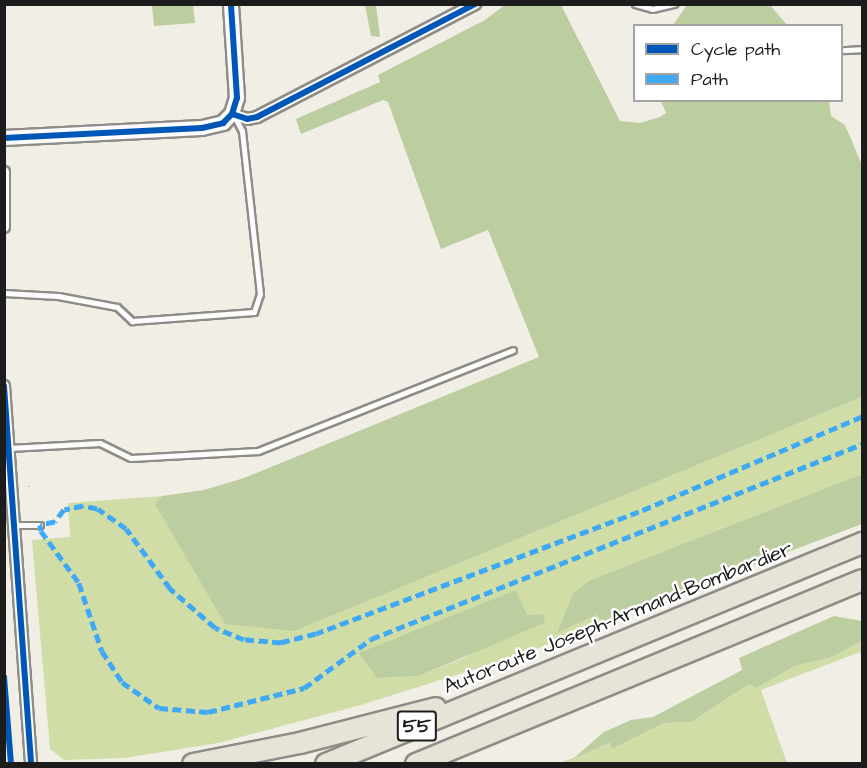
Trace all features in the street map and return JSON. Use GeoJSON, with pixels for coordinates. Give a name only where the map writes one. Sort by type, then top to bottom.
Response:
{"type":"FeatureCollection","features":[{"type":"Feature","properties":{"kind":"highway","name":"Autoroute Joseph-Armand-Bombardier"},"geometry":{"type":"LineString","coordinates":[[326,764],[862,543]]}},
{"type":"Feature","properties":{"kind":"highway","name":"55"},"geometry":{"type":"LineString","coordinates":[[416,764],[862,580]]}},
{"type":"Feature","properties":{"kind":"highway"},"geometry":{"type":"LineString","coordinates":[[193,764],[300,743],[508,689]]}},
{"type":"Feature","properties":{"kind":"highway"},"geometry":{"type":"LineString","coordinates":[[443,764],[498,730]]}},
{"type":"Feature","properties":{"kind":"street"},"geometry":{"type":"LineString","coordinates":[[4,138],[202,128],[219,125],[232,114],[237,98],[231,4]]}},
{"type":"Feature","properties":{"kind":"street"},"geometry":{"type":"LineString","coordinates":[[232,114],[247,119],[257,117],[475,4]]}},
{"type":"Feature","properties":{"kind":"street"},"geometry":{"type":"LineString","coordinates":[[4,172],[4,226]]}},
{"type":"Feature","properties":{"kind":"street"},"geometry":{"type":"LineString","coordinates":[[4,386],[31,764]]}},
{"type":"Feature","properties":{"kind":"lane"},"geometry":{"type":"LineString","coordinates":[[635,4],[652,9],[674,4]]}},
{"type":"Feature","properties":{"kind":"lane"},"geometry":{"type":"LineString","coordinates":[[844,50],[862,49]]}},
{"type":"Feature","properties":{"kind":"lane"},"geometry":{"type":"LineString","coordinates":[[4,293],[58,296],[117,307],[132,321],[254,312],[260,294],[241,126],[232,114]]}},
{"type":"Feature","properties":{"kind":"lane"},"geometry":{"type":"LineString","coordinates":[[9,448],[100,443],[131,458],[258,451],[513,350]]}},
{"type":"Feature","properties":{"kind":"lane"},"geometry":{"type":"LineString","coordinates":[[14,525],[40,525]]}},
{"type":"Feature","properties":{"kind":"path"},"geometry":{"type":"LineString","coordinates":[[29,486],[29,492]]}},
{"type":"Feature","properties":{"kind":"green space"},"geometry":{"type":"Polygon","coordinates":[[[152,5],[193,5],[195,23],[154,26],[152,5]]]}},
{"type":"Feature","properties":{"kind":"green space"},"geometry":{"type":"Polygon","coordinates":[[[365,5],[376,5],[380,37],[371,36],[365,5]]]}},
{"type":"Feature","properties":{"kind":"green space"},"geometry":{"type":"Polygon","coordinates":[[[505,5],[561,5],[620,121],[640,123],[660,117],[666,113],[661,102],[829,102],[831,116],[845,125],[862,165],[862,397],[295,631],[225,624],[155,504],[162,496],[204,490],[244,478],[539,357],[488,230],[441,249],[388,102],[383,100],[301,134],[296,119],[380,82],[378,75],[485,20],[505,5]]]}},
{"type":"Feature","properties":{"kind":"green space"},"geometry":{"type":"Polygon","coordinates":[[[687,5],[770,5],[786,24],[674,24],[687,5]]]}},
{"type":"Feature","properties":{"kind":"green space"},"geometry":{"type":"Polygon","coordinates":[[[862,397],[862,474],[590,580],[557,632],[596,615],[603,622],[529,652],[361,705],[218,743],[125,758],[64,760],[50,749],[32,540],[70,537],[68,503],[162,496],[155,504],[295,631],[862,397]],[[516,590],[366,659],[377,678],[419,676],[464,658],[545,614],[527,616],[516,590]]]}},
{"type":"Feature","properties":{"kind":"green space"},"geometry":{"type":"Polygon","coordinates":[[[862,474],[862,524],[603,622],[596,615],[557,633],[573,594],[590,580],[862,474]]]}},
{"type":"Feature","properties":{"kind":"green space"},"geometry":{"type":"Polygon","coordinates":[[[516,590],[527,615],[545,614],[544,623],[419,676],[377,678],[359,653],[516,590]]]}},
{"type":"Feature","properties":{"kind":"green space"},"geometry":{"type":"Polygon","coordinates":[[[834,616],[862,621],[862,641],[832,657],[795,666],[756,688],[749,684],[691,722],[664,723],[612,749],[610,743],[574,758],[604,732],[631,720],[653,717],[742,670],[739,658],[834,616]]]}},
{"type":"Feature","properties":{"kind":"green space"},"geometry":{"type":"Polygon","coordinates":[[[862,641],[862,659],[860,652],[761,690],[787,763],[557,764],[611,743],[612,749],[664,723],[691,722],[749,684],[756,688],[795,666],[832,657],[862,641]]]}},
{"type":"Feature","properties":{"kind":"marked path"},"geometry":{"type":"LineString","coordinates":[[862,417],[639,512],[316,634],[281,643],[244,640],[215,628],[170,589],[126,529],[97,509],[83,506],[64,510],[55,522],[40,525],[41,531],[79,583],[102,651],[122,682],[159,708],[208,712],[304,688],[371,639],[862,444]]}},
{"type":"Feature","properties":{"kind":"cycle path"},"geometry":{"type":"LineString","coordinates":[[4,138],[202,128],[223,123],[232,114],[237,98],[231,4]]}},
{"type":"Feature","properties":{"kind":"cycle path"},"geometry":{"type":"LineString","coordinates":[[232,114],[247,119],[257,117],[475,4]]}},
{"type":"Feature","properties":{"kind":"cycle path"},"geometry":{"type":"LineString","coordinates":[[4,386],[31,764]]}},
{"type":"Feature","properties":{"kind":"cycle path"},"geometry":{"type":"LineString","coordinates":[[4,677],[11,764]]}}]}
